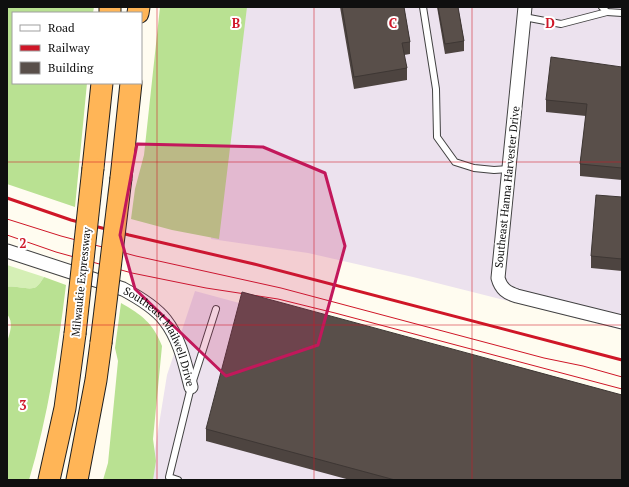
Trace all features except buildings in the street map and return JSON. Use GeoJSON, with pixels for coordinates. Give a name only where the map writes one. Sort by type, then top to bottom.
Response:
{"type":"FeatureCollection","features":[{"type":"Feature","properties":{"kind":"highway","name":"Milwaukie Expressway"},"geometry":{"type":"LineString","coordinates":[[49,480],[64,408],[75,334],[102,84]]}},
{"type":"Feature","properties":{"kind":"highway"},"geometry":{"type":"LineString","coordinates":[[77,480],[96,380],[131,84]]}},
{"type":"Feature","properties":{"kind":"street","name":"Southeast Hanna Harvester Drive"},"geometry":{"type":"LineString","coordinates":[[525,12],[498,278],[499,284],[508,293],[517,296],[622,322]]}},
{"type":"Feature","properties":{"kind":"street","name":"Southeast Mailwell Drive"},"geometry":{"type":"LineString","coordinates":[[7,251],[123,289],[136,296],[157,312],[172,330],[179,347],[191,387]]}},
{"type":"Feature","properties":{"kind":"lane"},"geometry":{"type":"LineString","coordinates":[[423,7],[436,89],[438,137],[455,162],[474,168],[509,170]]}},
{"type":"Feature","properties":{"kind":"lane"},"geometry":{"type":"LineString","coordinates":[[602,7],[607,12]]}},
{"type":"Feature","properties":{"kind":"lane"},"geometry":{"type":"LineString","coordinates":[[525,12],[561,24],[607,12],[622,14]]}},
{"type":"Feature","properties":{"kind":"lane"},"geometry":{"type":"LineString","coordinates":[[191,387],[216,309]]}},
{"type":"Feature","properties":{"kind":"lane","name":"Southeast Mailwell Drive"},"geometry":{"type":"LineString","coordinates":[[178,480],[169,479],[191,387]]}},
{"type":"Feature","properties":{"kind":"highlighted area"},"geometry":{"type":"Polygon","coordinates":[[[137,144],[263,147],[325,173],[345,246],[318,345],[226,376],[135,289],[120,235],[137,144]]]}},
{"type":"Feature","properties":{"kind":"shaded area"},"geometry":{"type":"Polygon","coordinates":[[[238,7],[622,7],[622,330],[413,277],[308,253],[211,239],[238,7]]]}},
{"type":"Feature","properties":{"kind":"shaded area"},"geometry":{"type":"Polygon","coordinates":[[[195,291],[622,406],[622,480],[150,480],[167,375],[195,291]]]}},
{"type":"Feature","properties":{"kind":"green space"},"geometry":{"type":"Polygon","coordinates":[[[7,7],[94,7],[93,12],[12,12],[12,84],[87,84],[75,207],[7,184],[7,7]]]}},
{"type":"Feature","properties":{"kind":"green space"},"geometry":{"type":"Polygon","coordinates":[[[160,7],[247,7],[219,239],[172,230],[131,219],[135,189],[144,155],[160,7]]]}},
{"type":"Feature","properties":{"kind":"green space"},"geometry":{"type":"Polygon","coordinates":[[[7,265],[44,277],[36,287],[33,288],[7,287],[7,265]]]}},
{"type":"Feature","properties":{"kind":"green space"},"geometry":{"type":"Polygon","coordinates":[[[44,277],[66,285],[52,383],[42,432],[29,480],[7,480],[7,342],[11,324],[7,314],[7,287],[33,288],[38,285],[44,277]]]}},
{"type":"Feature","properties":{"kind":"green space"},"geometry":{"type":"Polygon","coordinates":[[[121,303],[141,316],[151,325],[162,346],[153,439],[156,461],[153,480],[103,480],[108,463],[118,361],[115,348],[121,303]]]}},
{"type":"Feature","properties":{"kind":"tram line"},"geometry":{"type":"LineString","coordinates":[[7,219],[61,236],[136,256],[281,288],[544,358],[583,366],[622,377]]}},
{"type":"Feature","properties":{"kind":"tram line"},"geometry":{"type":"LineString","coordinates":[[7,235],[56,252],[132,273],[206,288],[278,299],[622,389]]}},
{"type":"Feature","properties":{"kind":"railway"},"geometry":{"type":"LineString","coordinates":[[7,198],[71,220],[254,264],[622,360]]}}]}
